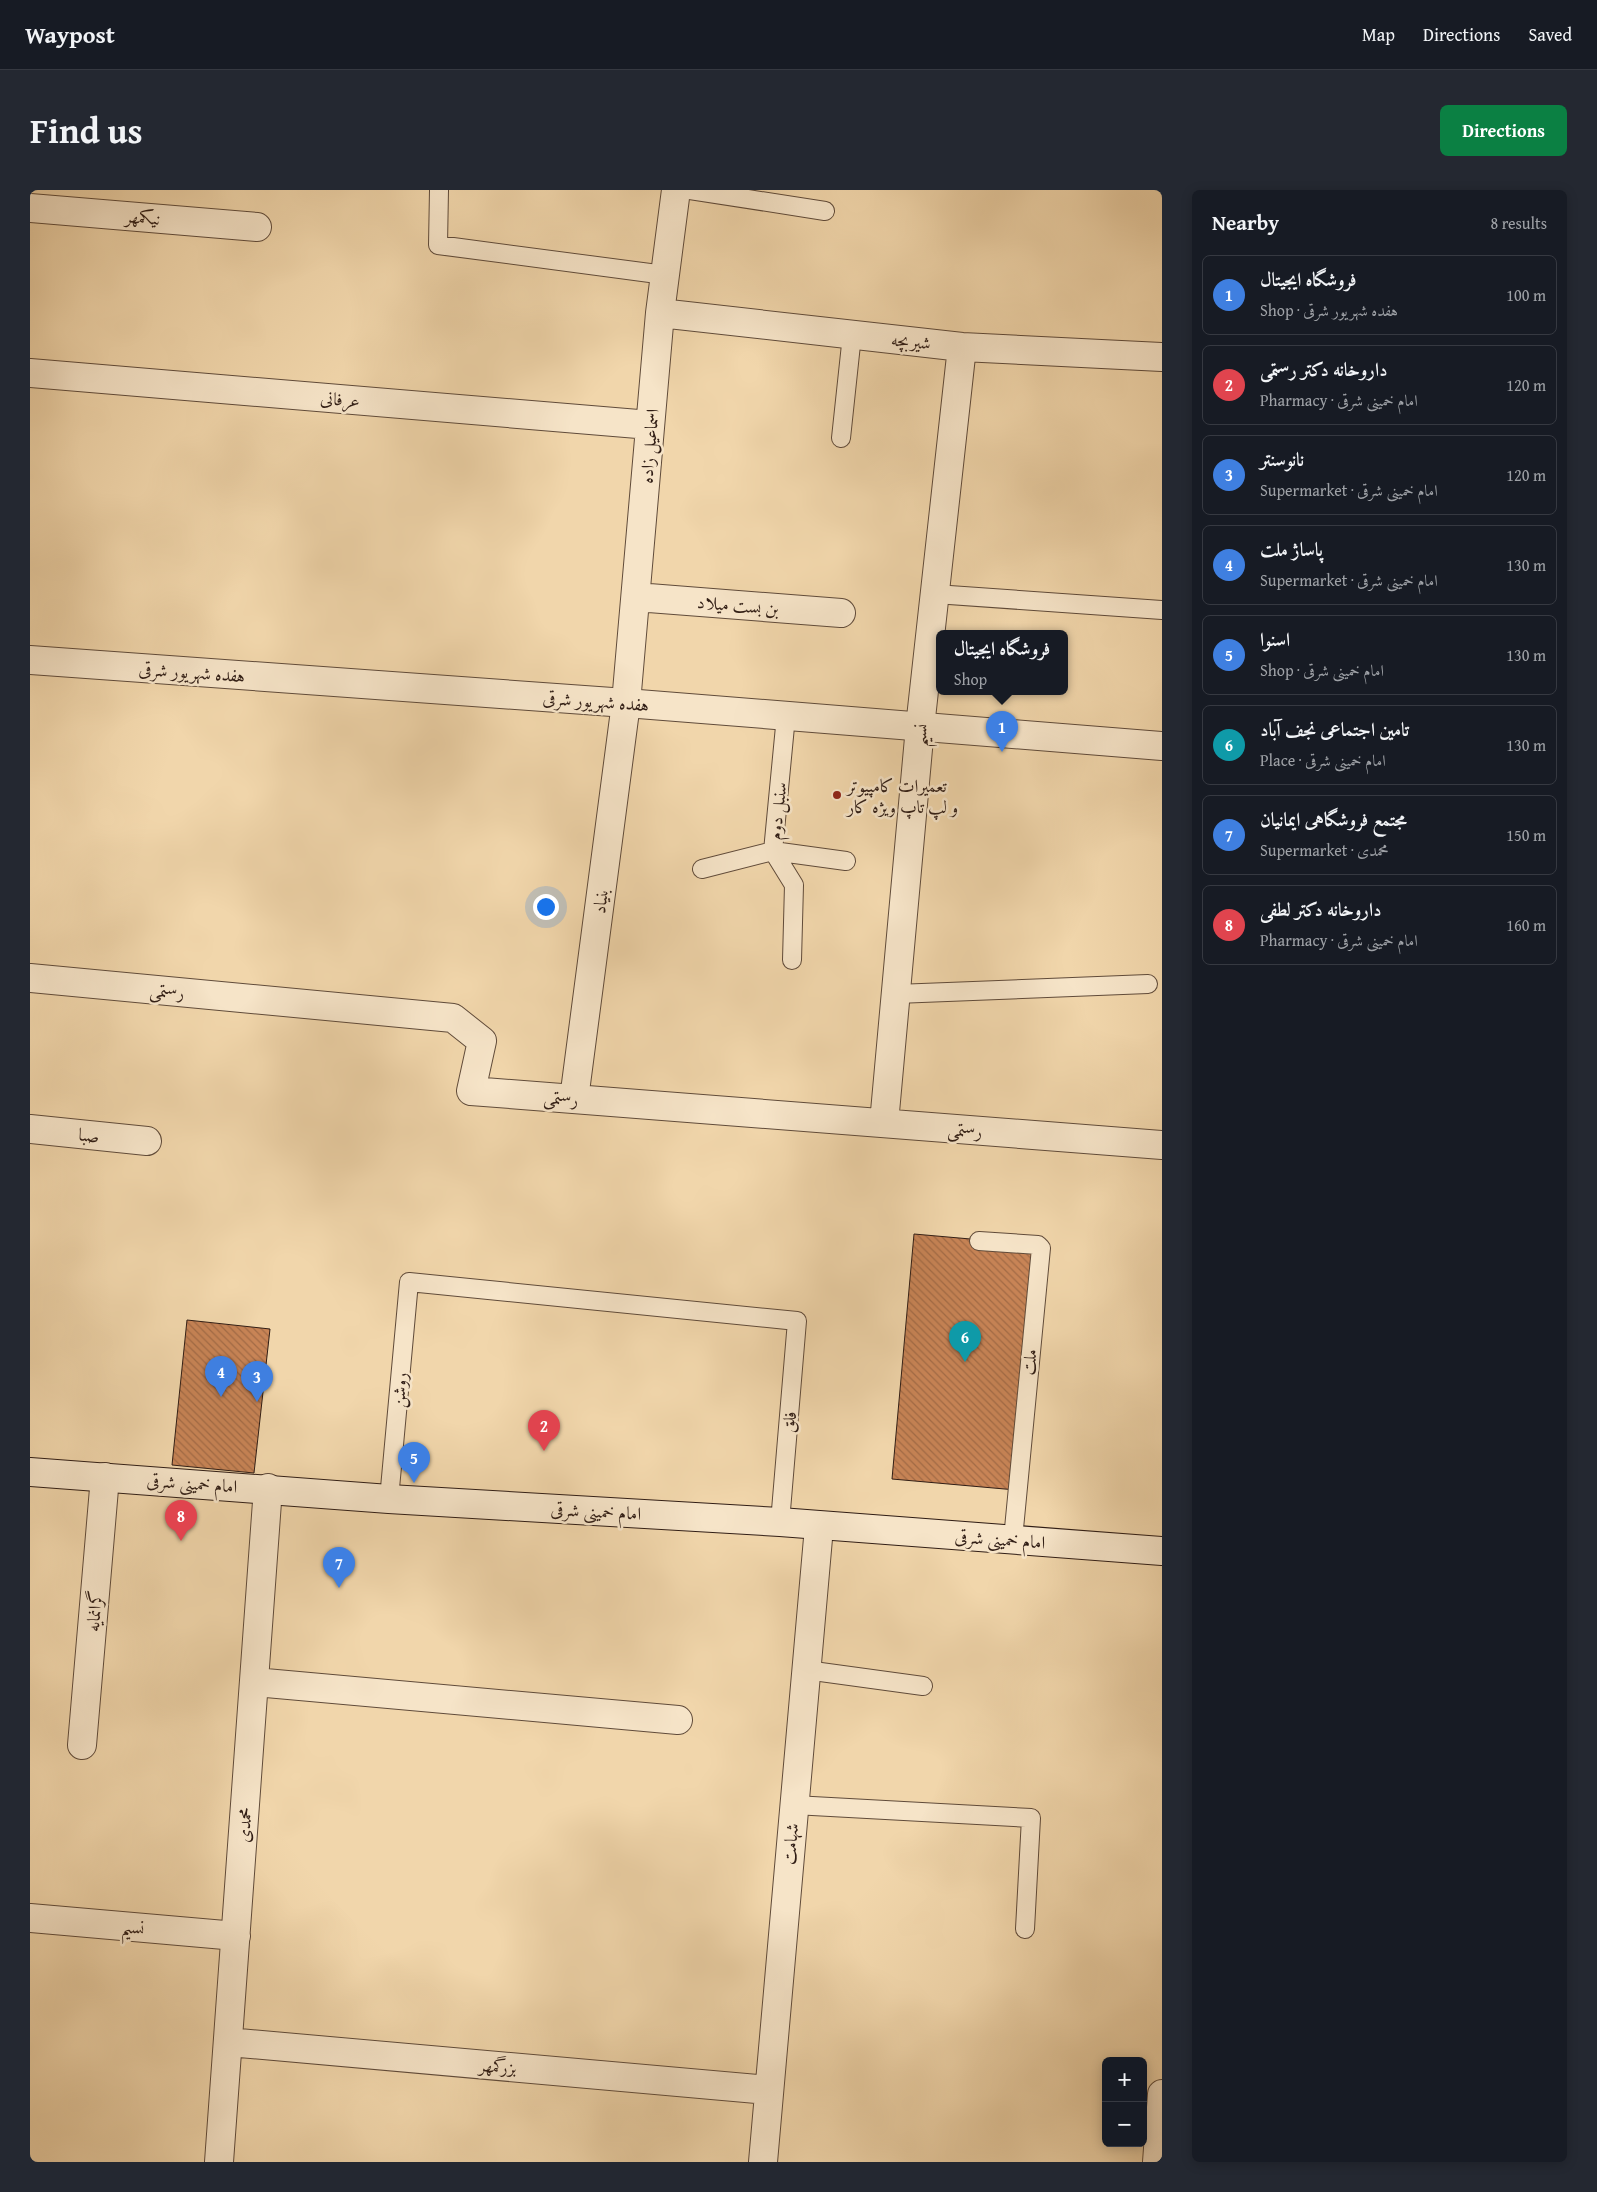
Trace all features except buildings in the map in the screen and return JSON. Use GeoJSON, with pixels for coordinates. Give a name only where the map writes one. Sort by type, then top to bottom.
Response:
{"type":"FeatureCollection","features":[{"type":"Feature","properties":{"kind":"street","name":"اسماعیل زاده"},"geometry":{"type":"LineString","coordinates":[[626,703],[660,313],[676,190]]}},
{"type":"Feature","properties":{"kind":"street","name":"نیکمهر"},"geometry":{"type":"LineString","coordinates":[[30,208],[257,227]]}},
{"type":"Feature","properties":{"kind":"street","name":"شیربچه"},"geometry":{"type":"LineString","coordinates":[[660,313],[962,347],[1162,357]]}},
{"type":"Feature","properties":{"kind":"street","name":"نسیم"},"geometry":{"type":"LineString","coordinates":[[884,1123],[920,727],[962,347]]}},
{"type":"Feature","properties":{"kind":"street","name":"عرفانی"},"geometry":{"type":"LineString","coordinates":[[30,373],[650,425]]}},
{"type":"Feature","properties":{"kind":"street","name":"بن بست میلاد"},"geometry":{"type":"LineString","coordinates":[[636,597],[841,614]]}},
{"type":"Feature","properties":{"kind":"street","name":"هفده شهریور شرقی"},"geometry":{"type":"LineString","coordinates":[[30,660],[626,703],[1162,746]]}},
{"type":"Feature","properties":{"kind":"street","name":"بنیاد"},"geometry":{"type":"LineString","coordinates":[[574,1099],[626,703]]}},
{"type":"Feature","properties":{"kind":"street","name":"رستمی"},"geometry":{"type":"LineString","coordinates":[[30,978],[453,1018],[482,1041],[471,1091],[1162,1145]]}},
{"type":"Feature","properties":{"kind":"street","name":"صبا"},"geometry":{"type":"LineString","coordinates":[[30,1129],[147,1141]]}},
{"type":"Feature","properties":{"kind":"street","name":"امام خمینی شرقی"},"geometry":{"type":"LineString","coordinates":[[30,1472],[268,1488],[389,1499],[780,1522],[819,1527],[1013,1539],[1162,1551]]}},
{"type":"Feature","properties":{"kind":"street","name":"گرانمایه"},"geometry":{"type":"LineString","coordinates":[[82,1745],[105,1477]]}},
{"type":"Feature","properties":{"kind":"street","name":"محمدی"},"geometry":{"type":"LineString","coordinates":[[219,2162],[268,1488]]}},
{"type":"Feature","properties":{"kind":"street","name":"شهامت"},"geometry":{"type":"LineString","coordinates":[[762,2162],[819,1527]]}},
{"type":"Feature","properties":{"kind":"street"},"geometry":{"type":"LineString","coordinates":[[254,1682],[678,1720]]}},
{"type":"Feature","properties":{"kind":"street","name":"نسیم"},"geometry":{"type":"LineString","coordinates":[[30,1918],[236,1936]]}},
{"type":"Feature","properties":{"kind":"street","name":"بزرگمهر"},"geometry":{"type":"LineString","coordinates":[[228,2042],[768,2090]]}},
{"type":"Feature","properties":{"kind":"street"},"geometry":{"type":"LineString","coordinates":[[1159,2149],[1162,2094]]}},
{"type":"Feature","properties":{"kind":"lane"},"geometry":{"type":"LineString","coordinates":[[439,190],[438,245],[665,275]]}},
{"type":"Feature","properties":{"kind":"lane"},"geometry":{"type":"LineString","coordinates":[[690,190],[825,211]]}},
{"type":"Feature","properties":{"kind":"lane"},"geometry":{"type":"LineString","coordinates":[[841,438],[852,335]]}},
{"type":"Feature","properties":{"kind":"lane"},"geometry":{"type":"LineString","coordinates":[[935,594],[1162,610]]}},
{"type":"Feature","properties":{"kind":"lane","name":"سنبل دوم"},"geometry":{"type":"LineString","coordinates":[[786,716],[773,851],[794,885],[792,960]]}},
{"type":"Feature","properties":{"kind":"lane"},"geometry":{"type":"LineString","coordinates":[[702,869],[773,851],[846,861]]}},
{"type":"Feature","properties":{"kind":"lane"},"geometry":{"type":"LineString","coordinates":[[896,994],[1148,984]]}},
{"type":"Feature","properties":{"kind":"lane","name":"ملت"},"geometry":{"type":"LineString","coordinates":[[978,1241],[1038,1245],[1041,1248],[1013,1539]]}},
{"type":"Feature","properties":{"kind":"lane","name":"فلق"},"geometry":{"type":"LineString","coordinates":[[409,1282],[797,1321],[780,1522]]}},
{"type":"Feature","properties":{"kind":"lane","name":"روشن"},"geometry":{"type":"LineString","coordinates":[[389,1499],[409,1282]]}},
{"type":"Feature","properties":{"kind":"lane"},"geometry":{"type":"LineString","coordinates":[[806,1670],[922,1686]]}},
{"type":"Feature","properties":{"kind":"lane"},"geometry":{"type":"LineString","coordinates":[[794,1805],[1031,1818],[1025,1929]]}},
{"type":"Feature","properties":{"kind":"place","name":"فروشگاه ایجیتال"},"geometry":{"type":"Point","coordinates":[1002,752]}},
{"type":"Feature","properties":{"kind":"place","name":"تعمیرات کامپیوتر و لپ تاپ ویژه کار"},"geometry":{"type":"Point","coordinates":[837,795]}},
{"type":"Feature","properties":{"kind":"place","name":"تامین اجتماعی نجف آباد"},"geometry":{"type":"Point","coordinates":[965,1362]}},
{"type":"Feature","properties":{"kind":"place","name":"پاساژ ملت"},"geometry":{"type":"Point","coordinates":[221,1397]}},
{"type":"Feature","properties":{"kind":"place","name":"نانوسنتر"},"geometry":{"type":"Point","coordinates":[257,1402]}},
{"type":"Feature","properties":{"kind":"place","name":"داروخانه دکتر رستمی"},"geometry":{"type":"Point","coordinates":[544,1451]}},
{"type":"Feature","properties":{"kind":"place","name":"اسنوا"},"geometry":{"type":"Point","coordinates":[414,1483]}},
{"type":"Feature","properties":{"kind":"place","name":"داروخانه دکتر لطفی"},"geometry":{"type":"Point","coordinates":[181,1541]}},
{"type":"Feature","properties":{"kind":"place","name":"مجتمع فروشگاهی ایمانیان"},"geometry":{"type":"Point","coordinates":[339,1588]}}]}
